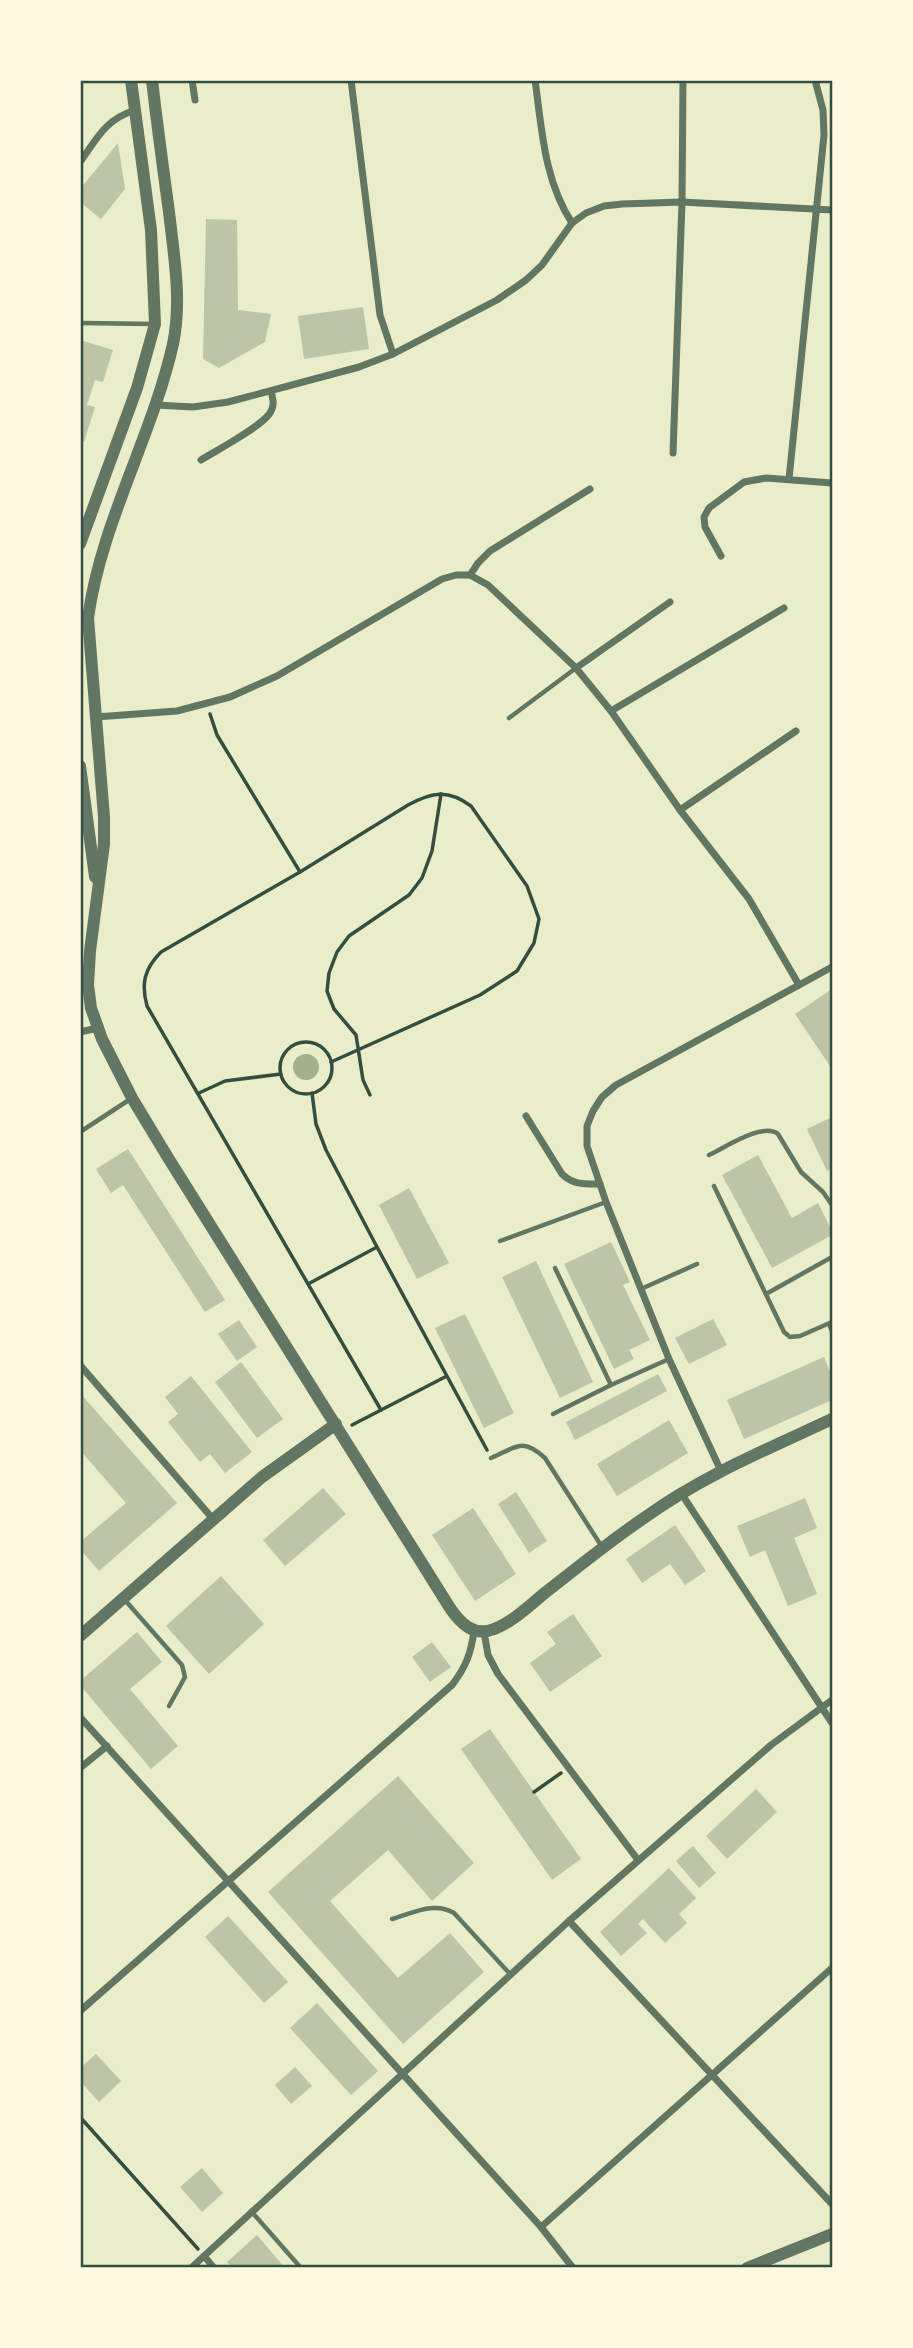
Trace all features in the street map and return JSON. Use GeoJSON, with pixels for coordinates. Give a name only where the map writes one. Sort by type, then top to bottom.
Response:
{"type":"FeatureCollection","features":[{"type":"Feature","properties":{"kind":"street"},"geometry":{"type":"LineString","coordinates":[[80,544],[137,388],[155,324],[151,230],[131,80]]}},
{"type":"Feature","properties":{"kind":"street"},"geometry":{"type":"LineString","coordinates":[[152,80],[177,285],[173,342],[156,405],[102,558],[88,618],[104,844],[84,985],[97,1028],[132,1098],[460,1622],[480,1631],[508,1622],[681,1492],[832,1419]]}},
{"type":"Feature","properties":{"kind":"street"},"geometry":{"type":"LineString","coordinates":[[192,80],[195,100]]}},
{"type":"Feature","properties":{"kind":"street"},"geometry":{"type":"LineString","coordinates":[[351,80],[380,315],[393,354]]}},
{"type":"Feature","properties":{"kind":"street"},"geometry":{"type":"LineString","coordinates":[[536,80],[548,169],[560,204],[572,223]]}},
{"type":"Feature","properties":{"kind":"street"},"geometry":{"type":"LineString","coordinates":[[673,453],[682,202],[683,80]]}},
{"type":"Feature","properties":{"kind":"street"},"geometry":{"type":"LineString","coordinates":[[789,479],[824,135],[823,110],[816,80]]}},
{"type":"Feature","properties":{"kind":"street"},"geometry":{"type":"LineString","coordinates":[[80,162],[106,126],[118,116],[135,110]]}},
{"type":"Feature","properties":{"kind":"street"},"geometry":{"type":"LineString","coordinates":[[156,405],[193,407],[228,402],[359,367],[393,354],[497,300],[526,280],[555,249],[572,223],[586,213],[604,206],[682,202],[832,210]]}},
{"type":"Feature","properties":{"kind":"street"},"geometry":{"type":"LineString","coordinates":[[201,460],[270,413],[274,403],[271,391]]}},
{"type":"Feature","properties":{"kind":"street"},"geometry":{"type":"LineString","coordinates":[[721,556],[705,527],[704,517],[709,508],[744,482],[753,479],[789,479],[832,483]]}},
{"type":"Feature","properties":{"kind":"street"},"geometry":{"type":"LineString","coordinates":[[470,575],[490,551],[590,489]]}},
{"type":"Feature","properties":{"kind":"street"},"geometry":{"type":"LineString","coordinates":[[96,717],[177,711],[207,705],[277,676],[442,579],[470,575],[488,586],[576,668],[611,711],[680,810],[749,900],[799,985]]}},
{"type":"Feature","properties":{"kind":"street"},"geometry":{"type":"LineString","coordinates":[[576,668],[670,601]]}},
{"type":"Feature","properties":{"kind":"street"},"geometry":{"type":"LineString","coordinates":[[611,711],[784,608]]}},
{"type":"Feature","properties":{"kind":"street"},"geometry":{"type":"LineString","coordinates":[[680,810],[796,732]]}},
{"type":"Feature","properties":{"kind":"street"},"geometry":{"type":"LineString","coordinates":[[80,766],[97,896]]}},
{"type":"Feature","properties":{"kind":"street"},"geometry":{"type":"LineString","coordinates":[[721,1471],[669,1359],[606,1202],[587,1146],[587,1126],[602,1097],[616,1085],[832,967]]}},
{"type":"Feature","properties":{"kind":"street"},"geometry":{"type":"LineString","coordinates":[[80,1032],[97,1028]]}},
{"type":"Feature","properties":{"kind":"street"},"geometry":{"type":"LineString","coordinates":[[526,1116],[569,1181],[600,1184]]}},
{"type":"Feature","properties":{"kind":"street"},"geometry":{"type":"LineString","coordinates":[[80,1365],[213,1519]]}},
{"type":"Feature","properties":{"kind":"street"},"geometry":{"type":"LineString","coordinates":[[80,1636],[287,1458],[339,1428]]}},
{"type":"Feature","properties":{"kind":"street"},"geometry":{"type":"LineString","coordinates":[[681,1492],[832,1723]]}},
{"type":"Feature","properties":{"kind":"street"},"geometry":{"type":"LineString","coordinates":[[480,1631],[492,1665],[638,1860]]}},
{"type":"Feature","properties":{"kind":"street"},"geometry":{"type":"LineString","coordinates":[[80,2011],[452,1685],[464,1669],[480,1631]]}},
{"type":"Feature","properties":{"kind":"street"},"geometry":{"type":"LineString","coordinates":[[191,2267],[569,1921],[771,1745],[832,1700]]}},
{"type":"Feature","properties":{"kind":"street"},"geometry":{"type":"LineString","coordinates":[[80,1717],[541,2227],[573,2267]]}},
{"type":"Feature","properties":{"kind":"street"},"geometry":{"type":"LineString","coordinates":[[80,1768],[107,1746]]}},
{"type":"Feature","properties":{"kind":"street"},"geometry":{"type":"LineString","coordinates":[[569,1921],[832,2204]]}},
{"type":"Feature","properties":{"kind":"street"},"geometry":{"type":"LineString","coordinates":[[541,2227],[832,1968]]}},
{"type":"Feature","properties":{"kind":"street"},"geometry":{"type":"LineString","coordinates":[[747,2267],[832,2234]]}},
{"type":"Feature","properties":{"kind":"street"},"geometry":{"type":"LineString","coordinates":[[204,2256],[214,2267]]}},
{"type":"Feature","properties":{"kind":"lane"},"geometry":{"type":"LineString","coordinates":[[80,323],[155,324]]}},
{"type":"Feature","properties":{"kind":"lane"},"geometry":{"type":"LineString","coordinates":[[509,718],[576,668]]}},
{"type":"Feature","properties":{"kind":"lane"},"geometry":{"type":"LineString","coordinates":[[80,1132],[132,1098]]}},
{"type":"Feature","properties":{"kind":"lane"},"geometry":{"type":"LineString","coordinates":[[709,1156],[762,1130],[773,1130],[801,1172],[823,1192],[832,1205]]}},
{"type":"Feature","properties":{"kind":"lane"},"geometry":{"type":"LineString","coordinates":[[713,1186],[784,1332],[790,1337],[800,1336],[831,1323],[832,1331]]}},
{"type":"Feature","properties":{"kind":"lane"},"geometry":{"type":"LineString","coordinates":[[500,1241],[606,1202]]}},
{"type":"Feature","properties":{"kind":"lane"},"geometry":{"type":"LineString","coordinates":[[766,1294],[832,1258]]}},
{"type":"Feature","properties":{"kind":"lane"},"geometry":{"type":"LineString","coordinates":[[641,1289],[697,1264]]}},
{"type":"Feature","properties":{"kind":"lane"},"geometry":{"type":"LineString","coordinates":[[555,1268],[611,1385]]}},
{"type":"Feature","properties":{"kind":"lane"},"geometry":{"type":"LineString","coordinates":[[553,1414],[669,1359]]}},
{"type":"Feature","properties":{"kind":"lane"},"geometry":{"type":"LineString","coordinates":[[491,1458],[521,1445],[533,1446],[545,1458],[603,1548]]}},
{"type":"Feature","properties":{"kind":"lane"},"geometry":{"type":"LineString","coordinates":[[123,1598],[182,1665],[185,1677],[169,1706]]}},
{"type":"Feature","properties":{"kind":"lane"},"geometry":{"type":"LineString","coordinates":[[392,1919],[435,1906],[445,1907],[454,1913],[510,1974]]}},
{"type":"Feature","properties":{"kind":"lane"},"geometry":{"type":"LineString","coordinates":[[251,2211],[301,2267]]}},
{"type":"Feature","properties":{"kind":"path"},"geometry":{"type":"LineString","coordinates":[[207,705],[217,736],[300,872]]}},
{"type":"Feature","properties":{"kind":"path"},"geometry":{"type":"LineString","coordinates":[[370,1095],[363,1080],[356,1035],[334,1009],[327,991],[330,973],[337,951],[348,936],[409,895],[422,878],[432,851],[441,794]]}},
{"type":"Feature","properties":{"kind":"path"},"geometry":{"type":"LineString","coordinates":[[331,1062],[480,995],[517,971],[534,943],[538,919],[527,886],[471,806],[459,797],[426,795],[161,952],[150,963],[144,976],[143,991],[147,1006],[381,1410]]}},
{"type":"Feature","properties":{"kind":"path"},"geometry":{"type":"LineString","coordinates":[[310,1042],[320,1046],[331,1062],[328,1082],[312,1093],[292,1090],[281,1074],[280,1063],[284,1054],[300,1043],[310,1042]]}},
{"type":"Feature","properties":{"kind":"path"},"geometry":{"type":"LineString","coordinates":[[199,1093],[225,1081],[281,1074]]}},
{"type":"Feature","properties":{"kind":"path"},"geometry":{"type":"LineString","coordinates":[[312,1093],[316,1124],[326,1150],[445,1377],[491,1458]]}},
{"type":"Feature","properties":{"kind":"path"},"geometry":{"type":"LineString","coordinates":[[308,1284],[377,1247]]}},
{"type":"Feature","properties":{"kind":"path"},"geometry":{"type":"LineString","coordinates":[[339,1428],[445,1377]]}},
{"type":"Feature","properties":{"kind":"path"},"geometry":{"type":"LineString","coordinates":[[534,1792],[568,1767]]}},
{"type":"Feature","properties":{"kind":"path"},"geometry":{"type":"LineString","coordinates":[[80,2117],[204,2256]]}},
{"type":"Feature","properties":{"kind":"shaded area"},"geometry":{"type":"Polygon","coordinates":[[[306,1054],[315,1058],[319,1067],[315,1076],[306,1080],[297,1076],[293,1067],[297,1058],[306,1054]]]}},
{"type":"Feature","properties":{"kind":"building"},"geometry":{"type":"Polygon","coordinates":[[[118,143],[125,189],[101,219],[80,202],[80,189],[118,143]]]}},
{"type":"Feature","properties":{"kind":"building"},"geometry":{"type":"Polygon","coordinates":[[[206,219],[237,220],[238,310],[271,314],[265,342],[219,368],[203,359],[206,219]]]}},
{"type":"Feature","properties":{"kind":"building"},"geometry":{"type":"Polygon","coordinates":[[[363,307],[369,349],[304,359],[298,316],[363,307]]]}},
{"type":"Feature","properties":{"kind":"building"},"geometry":{"type":"Polygon","coordinates":[[[80,340],[113,350],[103,382],[95,380],[87,405],[95,407],[84,442],[80,441],[80,340]]]}},
{"type":"Feature","properties":{"kind":"building"},"geometry":{"type":"Polygon","coordinates":[[[832,989],[832,1064],[830,1066],[795,1014],[832,989]]]}},
{"type":"Feature","properties":{"kind":"building"},"geometry":{"type":"Polygon","coordinates":[[[832,1117],[832,1169],[827,1171],[807,1129],[832,1117]]]}},
{"type":"Feature","properties":{"kind":"building"},"geometry":{"type":"Polygon","coordinates":[[[128,1149],[225,1300],[205,1312],[123,1185],[111,1193],[96,1169],[128,1149]]]}},
{"type":"Feature","properties":{"kind":"building"},"geometry":{"type":"Polygon","coordinates":[[[758,1155],[792,1218],[818,1203],[832,1231],[832,1235],[772,1268],[722,1175],[758,1155]]]}},
{"type":"Feature","properties":{"kind":"building"},"geometry":{"type":"Polygon","coordinates":[[[409,1188],[449,1263],[417,1279],[379,1205],[409,1188]]]}},
{"type":"Feature","properties":{"kind":"building"},"geometry":{"type":"Polygon","coordinates":[[[611,1242],[630,1282],[623,1285],[650,1340],[629,1350],[634,1359],[614,1369],[564,1264],[611,1242]]]}},
{"type":"Feature","properties":{"kind":"building"},"geometry":{"type":"Polygon","coordinates":[[[536,1261],[593,1382],[560,1398],[502,1277],[536,1261]]]}},
{"type":"Feature","properties":{"kind":"building"},"geometry":{"type":"Polygon","coordinates":[[[465,1314],[514,1413],[484,1428],[435,1328],[465,1314]]]}},
{"type":"Feature","properties":{"kind":"building"},"geometry":{"type":"Polygon","coordinates":[[[713,1319],[727,1345],[689,1364],[675,1338],[713,1319]]]}},
{"type":"Feature","properties":{"kind":"building"},"geometry":{"type":"Polygon","coordinates":[[[239,1320],[257,1347],[237,1361],[218,1334],[239,1320]]]}},
{"type":"Feature","properties":{"kind":"building"},"geometry":{"type":"Polygon","coordinates":[[[824,1357],[832,1377],[832,1400],[744,1439],[727,1400],[824,1357]]]}},
{"type":"Feature","properties":{"kind":"building"},"geometry":{"type":"Polygon","coordinates":[[[241,1362],[283,1419],[257,1438],[215,1382],[241,1362]]]}},
{"type":"Feature","properties":{"kind":"building"},"geometry":{"type":"Polygon","coordinates":[[[658,1374],[667,1391],[575,1440],[566,1422],[658,1374]]]}},
{"type":"Feature","properties":{"kind":"building"},"geometry":{"type":"Polygon","coordinates":[[[191,1376],[252,1452],[225,1473],[210,1454],[200,1462],[168,1422],[178,1414],[165,1397],[191,1376]]]}},
{"type":"Feature","properties":{"kind":"building"},"geometry":{"type":"Polygon","coordinates":[[[80,1393],[177,1503],[99,1571],[80,1549],[80,1542],[126,1503],[80,1450],[80,1393]]]}},
{"type":"Feature","properties":{"kind":"building"},"geometry":{"type":"Polygon","coordinates":[[[669,1420],[688,1453],[617,1496],[597,1464],[669,1420]]]}},
{"type":"Feature","properties":{"kind":"building"},"geometry":{"type":"Polygon","coordinates":[[[323,1488],[346,1514],[285,1566],[263,1540],[323,1488]]]}},
{"type":"Feature","properties":{"kind":"building"},"geometry":{"type":"Polygon","coordinates":[[[516,1492],[547,1541],[529,1553],[498,1504],[516,1492]]]}},
{"type":"Feature","properties":{"kind":"building"},"geometry":{"type":"Polygon","coordinates":[[[805,1498],[817,1528],[794,1538],[817,1594],[788,1606],[765,1550],[750,1557],[737,1526],[805,1498]]]}},
{"type":"Feature","properties":{"kind":"building"},"geometry":{"type":"Polygon","coordinates":[[[473,1508],[516,1574],[475,1601],[432,1535],[473,1508]]]}},
{"type":"Feature","properties":{"kind":"building"},"geometry":{"type":"Polygon","coordinates":[[[675,1525],[706,1571],[685,1585],[670,1564],[642,1583],[626,1559],[675,1525]]]}},
{"type":"Feature","properties":{"kind":"building"},"geometry":{"type":"Polygon","coordinates":[[[221,1576],[264,1624],[209,1674],[166,1626],[221,1576]]]}},
{"type":"Feature","properties":{"kind":"building"},"geometry":{"type":"Polygon","coordinates":[[[573,1614],[602,1656],[550,1692],[530,1663],[556,1644],[547,1632],[573,1614]]]}},
{"type":"Feature","properties":{"kind":"building"},"geometry":{"type":"Polygon","coordinates":[[[137,1632],[162,1662],[130,1689],[178,1746],[151,1769],[80,1685],[80,1681],[137,1632]]]}},
{"type":"Feature","properties":{"kind":"building"},"geometry":{"type":"Polygon","coordinates":[[[432,1642],[451,1667],[430,1682],[412,1657],[432,1642]]]}},
{"type":"Feature","properties":{"kind":"building"},"geometry":{"type":"Polygon","coordinates":[[[490,1729],[581,1859],[552,1880],[461,1749],[490,1729]]]}},
{"type":"Feature","properties":{"kind":"building"},"geometry":{"type":"Polygon","coordinates":[[[398,1776],[474,1863],[432,1901],[388,1850],[330,1901],[398,1978],[450,1933],[484,1972],[403,2044],[268,1892],[398,1776]]]}},
{"type":"Feature","properties":{"kind":"building"},"geometry":{"type":"Polygon","coordinates":[[[756,1789],[777,1812],[727,1859],[706,1836],[756,1789]]]}},
{"type":"Feature","properties":{"kind":"building"},"geometry":{"type":"Polygon","coordinates":[[[693,1846],[716,1873],[699,1888],[676,1861],[693,1846]]]}},
{"type":"Feature","properties":{"kind":"building"},"geometry":{"type":"Polygon","coordinates":[[[669,1868],[696,1898],[679,1914],[687,1923],[665,1943],[643,1919],[638,1924],[647,1933],[621,1956],[600,1932],[669,1868]]]}},
{"type":"Feature","properties":{"kind":"building"},"geometry":{"type":"Polygon","coordinates":[[[228,1916],[288,1982],[264,2003],[205,1937],[228,1916]]]}},
{"type":"Feature","properties":{"kind":"building"},"geometry":{"type":"Polygon","coordinates":[[[317,2003],[378,2071],[351,2095],[290,2028],[317,2003]]]}},
{"type":"Feature","properties":{"kind":"building"},"geometry":{"type":"Polygon","coordinates":[[[96,2054],[121,2081],[99,2102],[80,2081],[80,2068],[96,2054]]]}},
{"type":"Feature","properties":{"kind":"building"},"geometry":{"type":"Polygon","coordinates":[[[295,2067],[312,2086],[291,2104],[275,2085],[295,2067]]]}},
{"type":"Feature","properties":{"kind":"building"},"geometry":{"type":"Polygon","coordinates":[[[202,2168],[223,2193],[202,2212],[180,2187],[202,2168]]]}},
{"type":"Feature","properties":{"kind":"building"},"geometry":{"type":"Polygon","coordinates":[[[257,2235],[285,2268],[232,2268],[227,2262],[257,2235]]]}}]}
